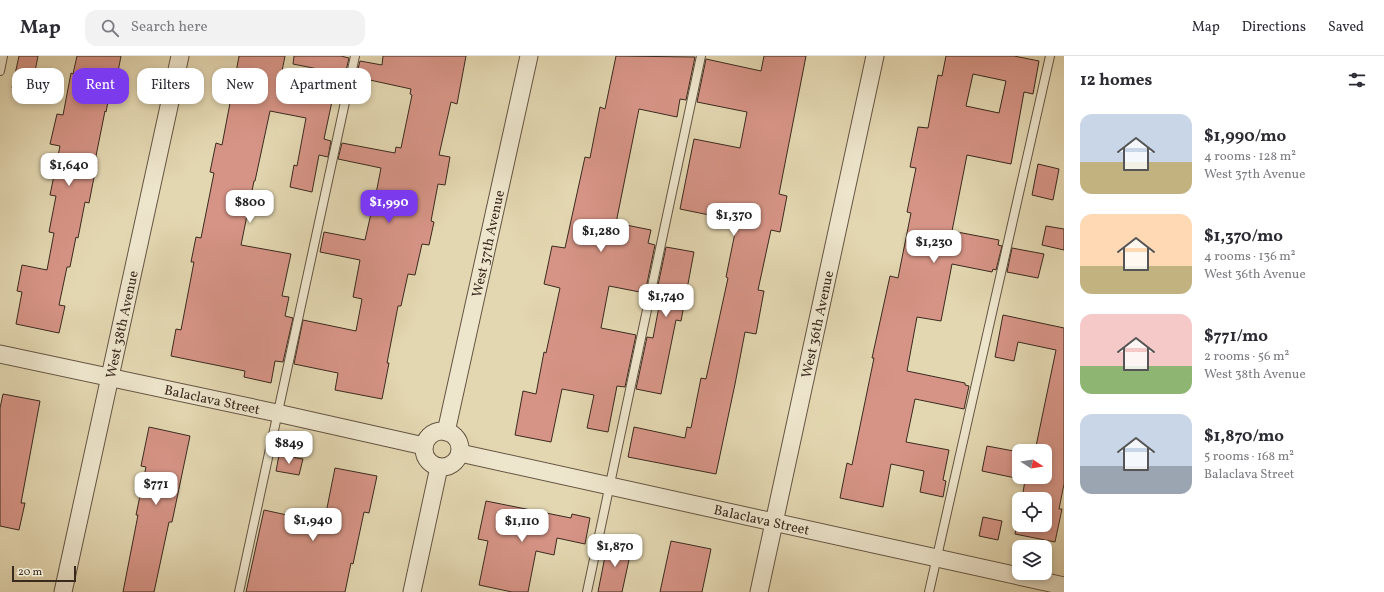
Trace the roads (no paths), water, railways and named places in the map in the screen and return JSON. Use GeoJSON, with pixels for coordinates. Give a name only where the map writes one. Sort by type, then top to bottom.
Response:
{"type":"FeatureCollection","features":[{"type":"Feature","properties":{"kind":"street","name":"West 38th Avenue"},"geometry":{"type":"LineString","coordinates":[[63,592],[180,56]]}},
{"type":"Feature","properties":{"kind":"street","name":"West 37th Avenue"},"geometry":{"type":"LineString","coordinates":[[446,432],[529,56]]}},
{"type":"Feature","properties":{"kind":"street","name":"West 36th Avenue"},"geometry":{"type":"LineString","coordinates":[[760,592],[875,56]]}},
{"type":"Feature","properties":{"kind":"street","name":"Balaclava Street"},"geometry":{"type":"LineString","coordinates":[[0,354],[277,412],[424,446]]}},
{"type":"Feature","properties":{"kind":"street"},"geometry":{"type":"LineString","coordinates":[[439,431],[446,432],[453,435],[458,440],[460,453],[452,464],[446,467],[432,465],[427,460],[424,453],[424,446],[427,439],[432,434],[439,431]]}},
{"type":"Feature","properties":{"kind":"street","name":"Balaclava Street"},"geometry":{"type":"LineString","coordinates":[[460,453],[1064,586]]}},
{"type":"Feature","properties":{"kind":"street"},"geometry":{"type":"LineString","coordinates":[[412,592],[439,467]]}},
{"type":"Feature","properties":{"kind":"lane"},"geometry":{"type":"LineString","coordinates":[[0,71],[3,56]]}},
{"type":"Feature","properties":{"kind":"lane"},"geometry":{"type":"LineString","coordinates":[[239,592],[355,56]]}},
{"type":"Feature","properties":{"kind":"lane"},"geometry":{"type":"LineString","coordinates":[[587,592],[701,56]]}},
{"type":"Feature","properties":{"kind":"lane"},"geometry":{"type":"LineString","coordinates":[[929,592],[1050,56]]}}]}
